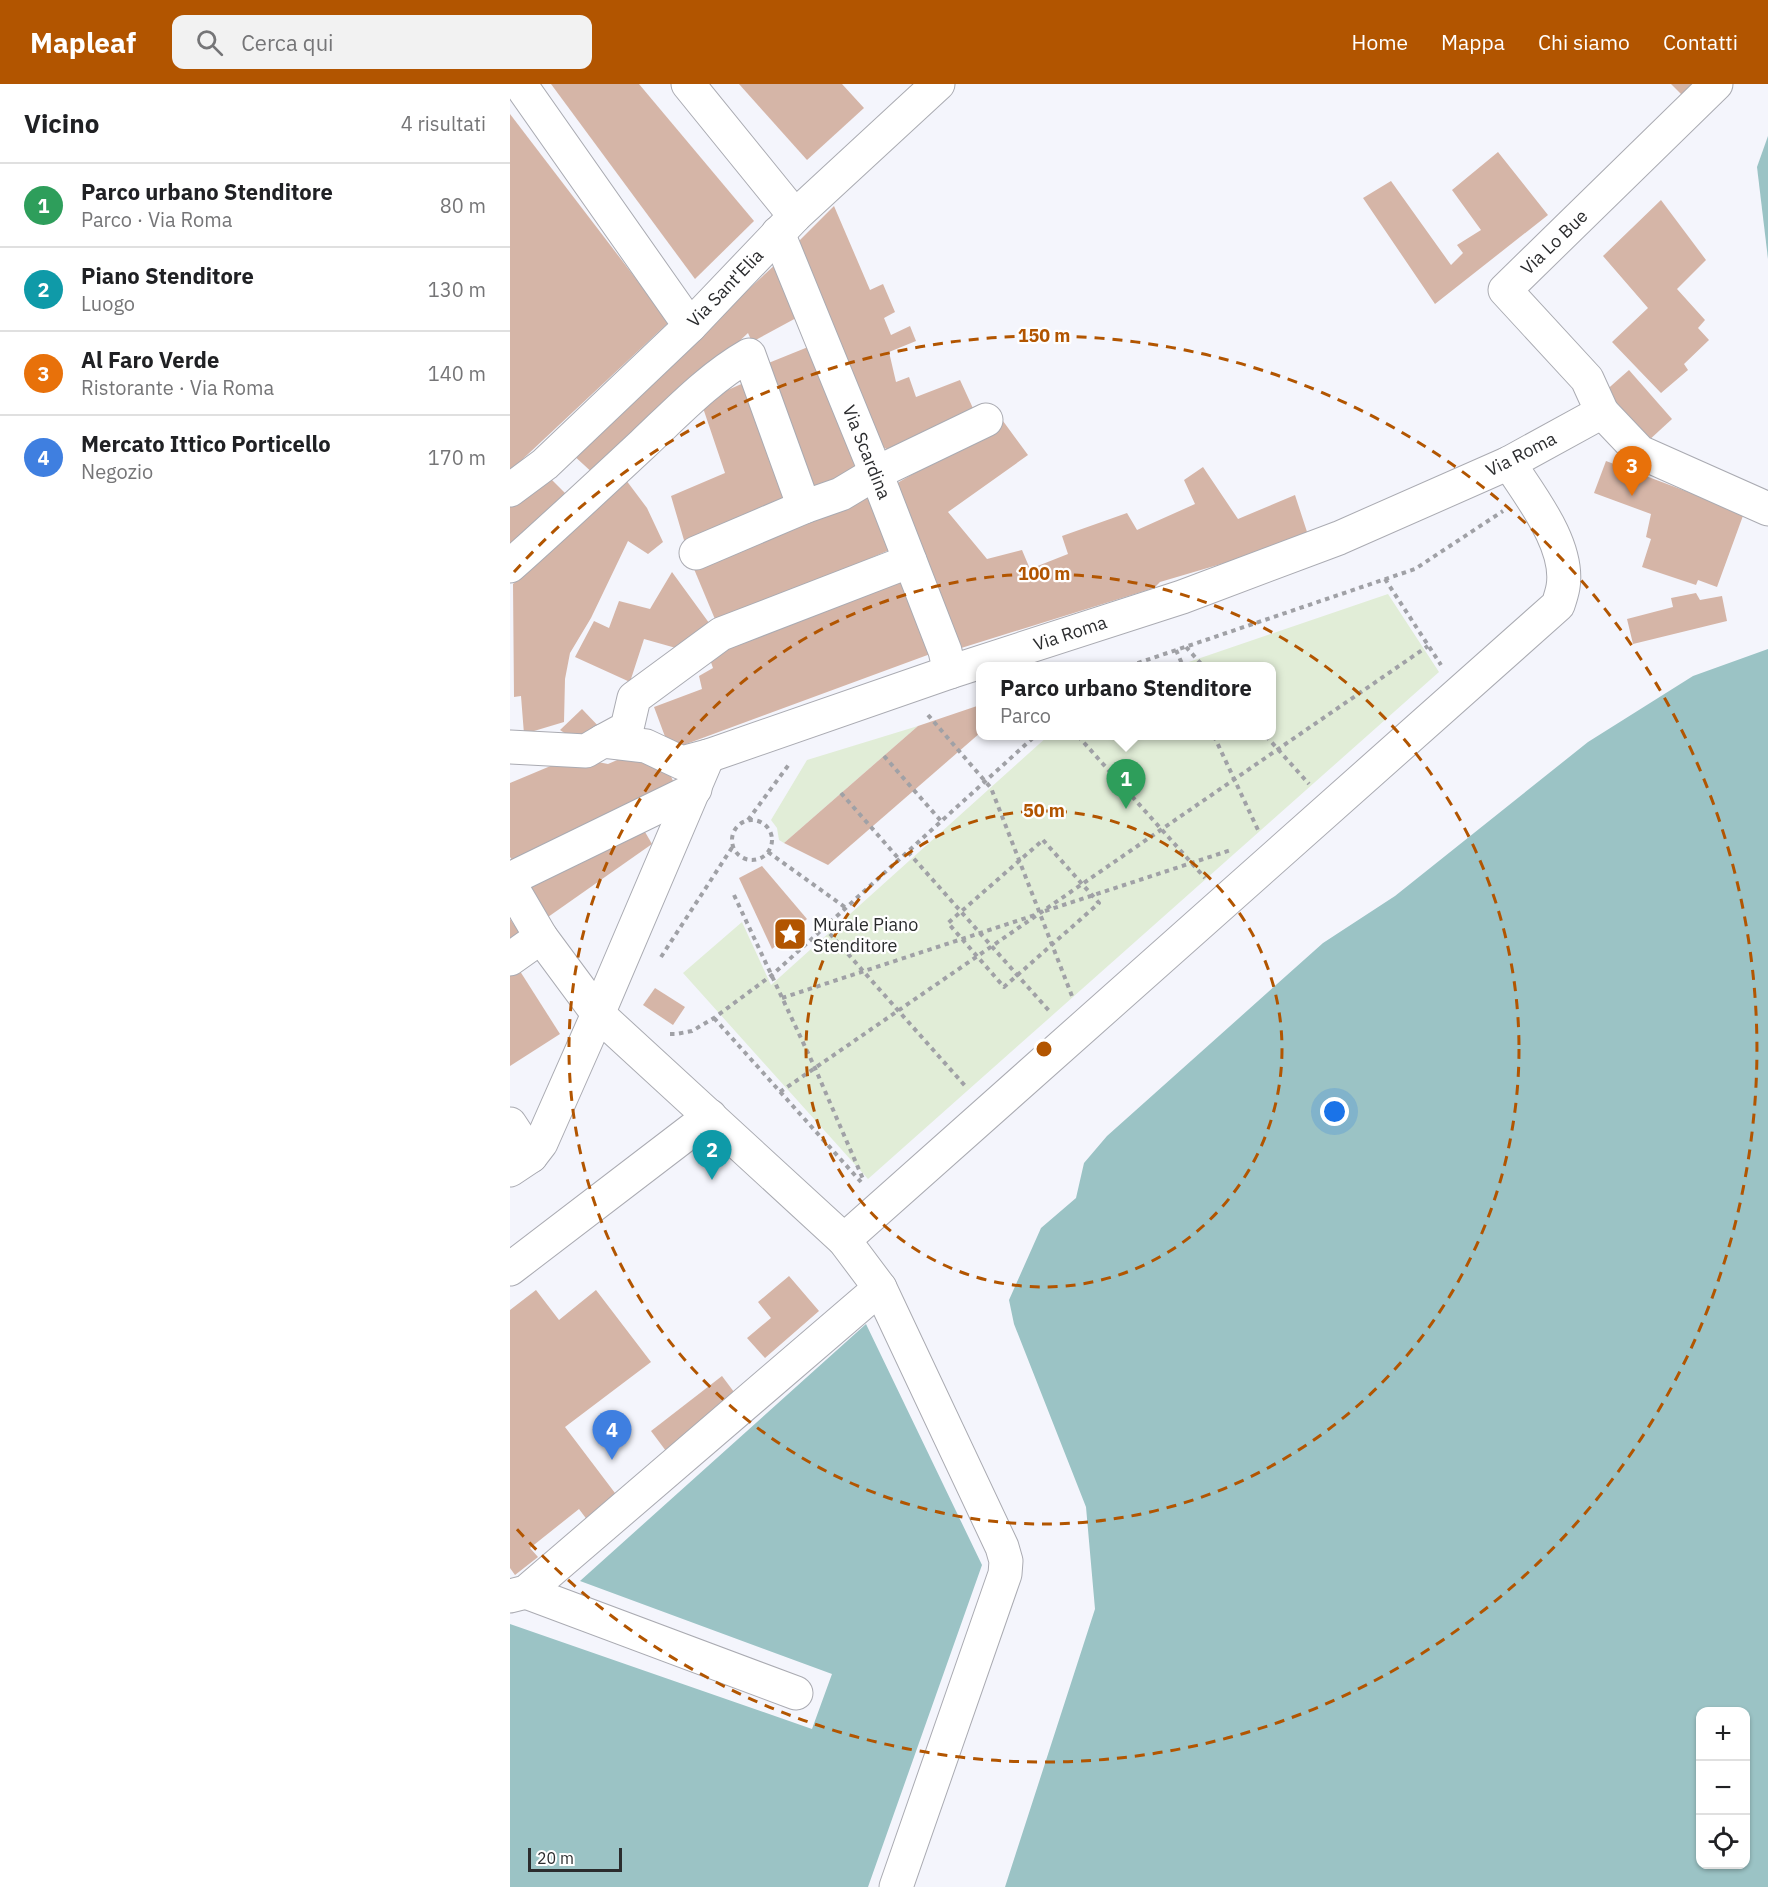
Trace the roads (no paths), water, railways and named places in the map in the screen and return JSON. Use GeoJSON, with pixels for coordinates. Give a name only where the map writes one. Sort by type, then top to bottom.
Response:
{"type":"FeatureCollection","features":[{"type":"Feature","properties":{"kind":"street"},"geometry":{"type":"LineString","coordinates":[[520,84],[690,326]]}},
{"type":"Feature","properties":{"kind":"street","name":"Via Scardina"},"geometry":{"type":"LineString","coordinates":[[688,84],[786,225],[876,473],[945,651],[950,672]]}},
{"type":"Feature","properties":{"kind":"street","name":"Via Sant'Elia"},"geometry":{"type":"LineString","coordinates":[[510,490],[545,464],[690,326],[786,225],[938,84]]}},
{"type":"Feature","properties":{"kind":"street","name":"Via Lo Bue"},"geometry":{"type":"LineString","coordinates":[[1602,412],[1587,379],[1505,290],[1716,84]]}},
{"type":"Feature","properties":{"kind":"street"},"geometry":{"type":"LineString","coordinates":[[510,566],[554,528],[693,397],[727,368],[749,355],[804,507]]}},
{"type":"Feature","properties":{"kind":"street"},"geometry":{"type":"LineString","coordinates":[[1602,412],[1640,452],[1768,509]]}},
{"type":"Feature","properties":{"kind":"street","name":"Via Roma"},"geometry":{"type":"LineString","coordinates":[[981,662],[1182,597],[1339,538],[1509,463],[1602,412]]}},
{"type":"Feature","properties":{"kind":"street"},"geometry":{"type":"LineString","coordinates":[[696,553],[804,507],[841,494],[876,473],[986,420]]}},
{"type":"Feature","properties":{"kind":"street"},"geometry":{"type":"LineString","coordinates":[[844,1240],[1558,605],[1564,586],[1562,561],[1551,530],[1509,463]]}},
{"type":"Feature","properties":{"kind":"street"},"geometry":{"type":"LineString","coordinates":[[603,741],[627,728],[634,698],[721,634],[910,561]]}},
{"type":"Feature","properties":{"kind":"street","name":"Via Roma"},"geometry":{"type":"LineString","coordinates":[[516,748],[586,751],[603,741],[646,746],[682,763],[976,664]]}},
{"type":"Feature","properties":{"kind":"street"},"geometry":{"type":"LineString","coordinates":[[510,1124],[520,1163],[541,1143],[708,756]]}},
{"type":"Feature","properties":{"kind":"street"},"geometry":{"type":"LineString","coordinates":[[510,879],[695,789]]}},
{"type":"Feature","properties":{"kind":"street"},"geometry":{"type":"LineString","coordinates":[[510,884],[541,937],[598,1014],[844,1240],[880,1288],[997,1536],[1006,1561],[1005,1574],[896,1887]]}},
{"type":"Feature","properties":{"kind":"street"},"geometry":{"type":"LineString","coordinates":[[510,958],[541,937]]}},
{"type":"Feature","properties":{"kind":"street"},"geometry":{"type":"LineString","coordinates":[[510,1269],[710,1116]]}},
{"type":"Feature","properties":{"kind":"street"},"geometry":{"type":"LineString","coordinates":[[518,1594],[880,1288]]}},
{"type":"Feature","properties":{"kind":"street"},"geometry":{"type":"LineString","coordinates":[[518,1594],[796,1693]]}},
{"type":"Feature","properties":{"kind":"water"},"geometry":{"type":"Polygon","coordinates":[[[1768,136],[1768,259],[1757,167],[1768,136]]]}},
{"type":"Feature","properties":{"kind":"water"},"geometry":{"type":"Polygon","coordinates":[[[1768,649],[1768,1887],[1005,1887],[1095,1609],[1086,1507],[1014,1324],[1009,1300],[1041,1228],[1076,1198],[1084,1163],[1107,1136],[1323,943],[1395,896],[1588,742],[1693,676],[1768,649]]]}},
{"type":"Feature","properties":{"kind":"water"},"geometry":{"type":"Polygon","coordinates":[[[866,1324],[982,1565],[868,1887],[510,1887],[510,1624],[812,1729],[832,1674],[580,1581],[866,1324]]]}},
{"type":"Feature","properties":{"kind":"place","name":"Al Faro Verde"},"geometry":{"type":"Point","coordinates":[1632,496]}},
{"type":"Feature","properties":{"kind":"place","name":"Parco urbano Stenditore"},"geometry":{"type":"Point","coordinates":[1126,809]}},
{"type":"Feature","properties":{"kind":"place","name":"Murale Piano Stenditore"},"geometry":{"type":"Point","coordinates":[790,934]}},
{"type":"Feature","properties":{"kind":"place","name":"Piano Stenditore"},"geometry":{"type":"Point","coordinates":[712,1180]}},
{"type":"Feature","properties":{"kind":"place","name":"Mercato Ittico Porticello"},"geometry":{"type":"Point","coordinates":[612,1460]}}]}
